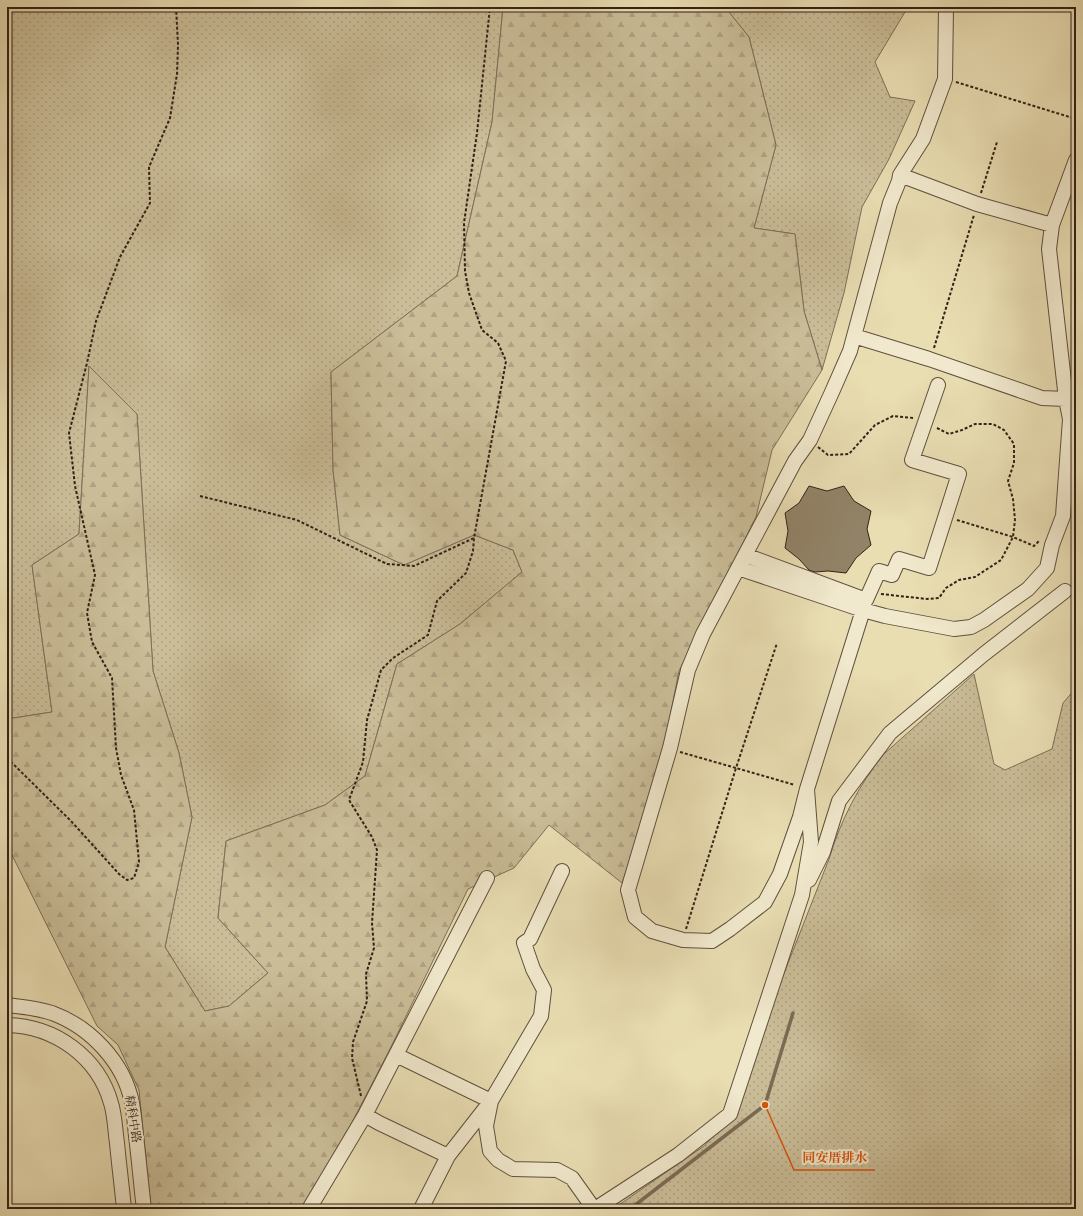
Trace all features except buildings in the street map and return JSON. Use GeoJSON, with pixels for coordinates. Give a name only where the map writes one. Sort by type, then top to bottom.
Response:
{"type":"FeatureCollection","features":[{"type":"Feature","properties":{"kind":"street"},"geometry":{"type":"LineString","coordinates":[[862,610],[807,789],[800,817],[780,874],[765,902],[730,930],[712,942],[683,940],[652,931],[635,917],[628,890],[670,748],[688,670],[703,634],[796,461],[810,440],[850,351],[890,203],[900,175],[923,138],[945,79],[946,7]]}},
{"type":"Feature","properties":{"kind":"street"},"geometry":{"type":"LineString","coordinates":[[742,562],[862,610],[885,616],[954,629],[971,627],[984,620],[1028,589],[1047,568],[1052,545],[1063,516],[1070,419],[1066,400],[1049,249],[1052,225],[1076,160]]}},
{"type":"Feature","properties":{"kind":"street"},"geometry":{"type":"LineString","coordinates":[[900,175],[977,204],[1052,225]]}},
{"type":"Feature","properties":{"kind":"street"},"geometry":{"type":"LineString","coordinates":[[854,336],[929,359],[1042,398],[1066,400]]}},
{"type":"Feature","properties":{"kind":"street"},"geometry":{"type":"LineString","coordinates":[[742,562],[866,600],[879,571],[892,575],[899,559],[929,568],[959,474],[912,460],[938,384]]}},
{"type":"Feature","properties":{"kind":"street"},"geometry":{"type":"LineString","coordinates":[[491,1101],[486,1126],[490,1151],[498,1160],[513,1169],[557,1170],[572,1178],[595,1209],[678,1155],[730,1114],[802,895],[823,852],[839,801],[890,733],[984,654],[1065,591]]}},
{"type":"Feature","properties":{"kind":"street"},"geometry":{"type":"LineString","coordinates":[[802,895],[811,842],[807,789]]}},
{"type":"Feature","properties":{"kind":"street"},"geometry":{"type":"LineString","coordinates":[[421,1209],[448,1156],[491,1101],[541,1016],[544,990],[533,969],[524,943],[530,939],[562,871]]}},
{"type":"Feature","properties":{"kind":"street"},"geometry":{"type":"LineString","coordinates":[[309,1209],[365,1115],[487,878]]}},
{"type":"Feature","properties":{"kind":"street","name":"精科中路"},"geometry":{"type":"LineString","coordinates":[[7,1005],[39,1009],[66,1020],[90,1036],[100,1045],[117,1066],[126,1084],[132,1103],[144,1209]]}},
{"type":"Feature","properties":{"kind":"street","name":"精科中路"},"geometry":{"type":"LineString","coordinates":[[7,1025],[40,1030],[62,1040],[82,1055],[97,1073],[107,1093],[113,1114],[124,1209]]}},
{"type":"Feature","properties":{"kind":"street"},"geometry":{"type":"LineString","coordinates":[[396,1055],[491,1101]]}},
{"type":"Feature","properties":{"kind":"street"},"geometry":{"type":"LineString","coordinates":[[365,1115],[448,1156]]}},
{"type":"Feature","properties":{"kind":"path"},"geometry":{"type":"LineString","coordinates":[[7,758],[71,821],[119,874],[127,880],[134,878],[139,862],[134,810],[122,775],[116,748],[112,678],[92,642],[87,612],[95,575],[75,486],[69,433],[96,321],[120,257],[150,204],[149,167],[170,118],[177,74],[178,45],[176,7]]}},
{"type":"Feature","properties":{"kind":"path"},"geometry":{"type":"LineString","coordinates":[[365,1115],[352,1058],[353,1042],[367,1001],[366,974],[374,948],[372,923],[377,850],[372,837],[349,800],[363,762],[367,720],[381,670],[393,658],[428,635],[437,601],[466,573],[473,551],[474,538],[506,361],[498,343],[482,330],[469,293],[465,271],[464,223],[477,133],[490,7]]}},
{"type":"Feature","properties":{"kind":"path"},"geometry":{"type":"LineString","coordinates":[[945,79],[1076,119]]}},
{"type":"Feature","properties":{"kind":"path"},"geometry":{"type":"LineString","coordinates":[[929,359],[939,333],[997,142]]}},
{"type":"Feature","properties":{"kind":"path"},"geometry":{"type":"LineString","coordinates":[[200,496],[297,520],[387,564],[414,566],[474,538]]}},
{"type":"Feature","properties":{"kind":"path"},"geometry":{"type":"LineString","coordinates":[[946,516],[1013,537],[1034,546],[1044,536]]}},
{"type":"Feature","properties":{"kind":"path"},"geometry":{"type":"LineString","coordinates":[[683,940],[736,768],[777,643]]}},
{"type":"Feature","properties":{"kind":"path"},"geometry":{"type":"LineString","coordinates":[[670,748],[807,789]]}},
{"type":"Feature","properties":{"kind":"green space"},"geometry":{"type":"Polygon","coordinates":[[[7,7],[503,7],[492,122],[457,276],[331,372],[333,470],[340,535],[404,565],[474,535],[513,550],[522,572],[460,624],[397,664],[365,776],[325,805],[226,841],[218,918],[268,973],[229,1006],[205,1011],[165,947],[192,817],[179,753],[153,671],[137,414],[89,366],[79,534],[32,565],[52,712],[7,719],[7,7]]]}},
{"type":"Feature","properties":{"kind":"green space"},"geometry":{"type":"Polygon","coordinates":[[[503,7],[725,7],[749,37],[776,145],[754,228],[795,234],[804,311],[822,370],[772,450],[756,517],[679,671],[658,777],[622,883],[549,825],[514,868],[468,889],[390,1049],[346,1134],[302,1209],[151,1209],[139,1090],[118,1045],[97,1026],[7,845],[7,719],[52,712],[32,565],[79,534],[89,366],[137,414],[153,671],[179,753],[192,817],[165,947],[205,1011],[229,1006],[268,973],[218,918],[226,841],[325,805],[365,776],[397,664],[460,624],[522,572],[513,550],[474,535],[404,565],[340,535],[333,470],[331,372],[457,276],[492,122],[503,7]]]}},
{"type":"Feature","properties":{"kind":"green space"},"geometry":{"type":"Polygon","coordinates":[[[725,7],[908,7],[875,62],[890,97],[915,101],[889,159],[862,207],[844,293],[822,370],[804,311],[795,234],[754,228],[776,145],[749,37],[725,7]]]}},
{"type":"Feature","properties":{"kind":"green space"},"geometry":{"type":"Polygon","coordinates":[[[974,674],[994,764],[1005,770],[1052,749],[1063,703],[1076,688],[1076,1209],[613,1209],[704,1146],[719,1130],[730,1111],[839,831],[858,791],[884,754],[974,674]]]}},
{"type":"Feature","properties":{"kind":"waterway"},"geometry":{"type":"LineString","coordinates":[[630,1209],[765,1105],[793,1013]]}},
{"type":"Feature","properties":{"kind":"place","name":"同安厝排水"},"geometry":{"type":"Point","coordinates":[765,1105]}}]}
